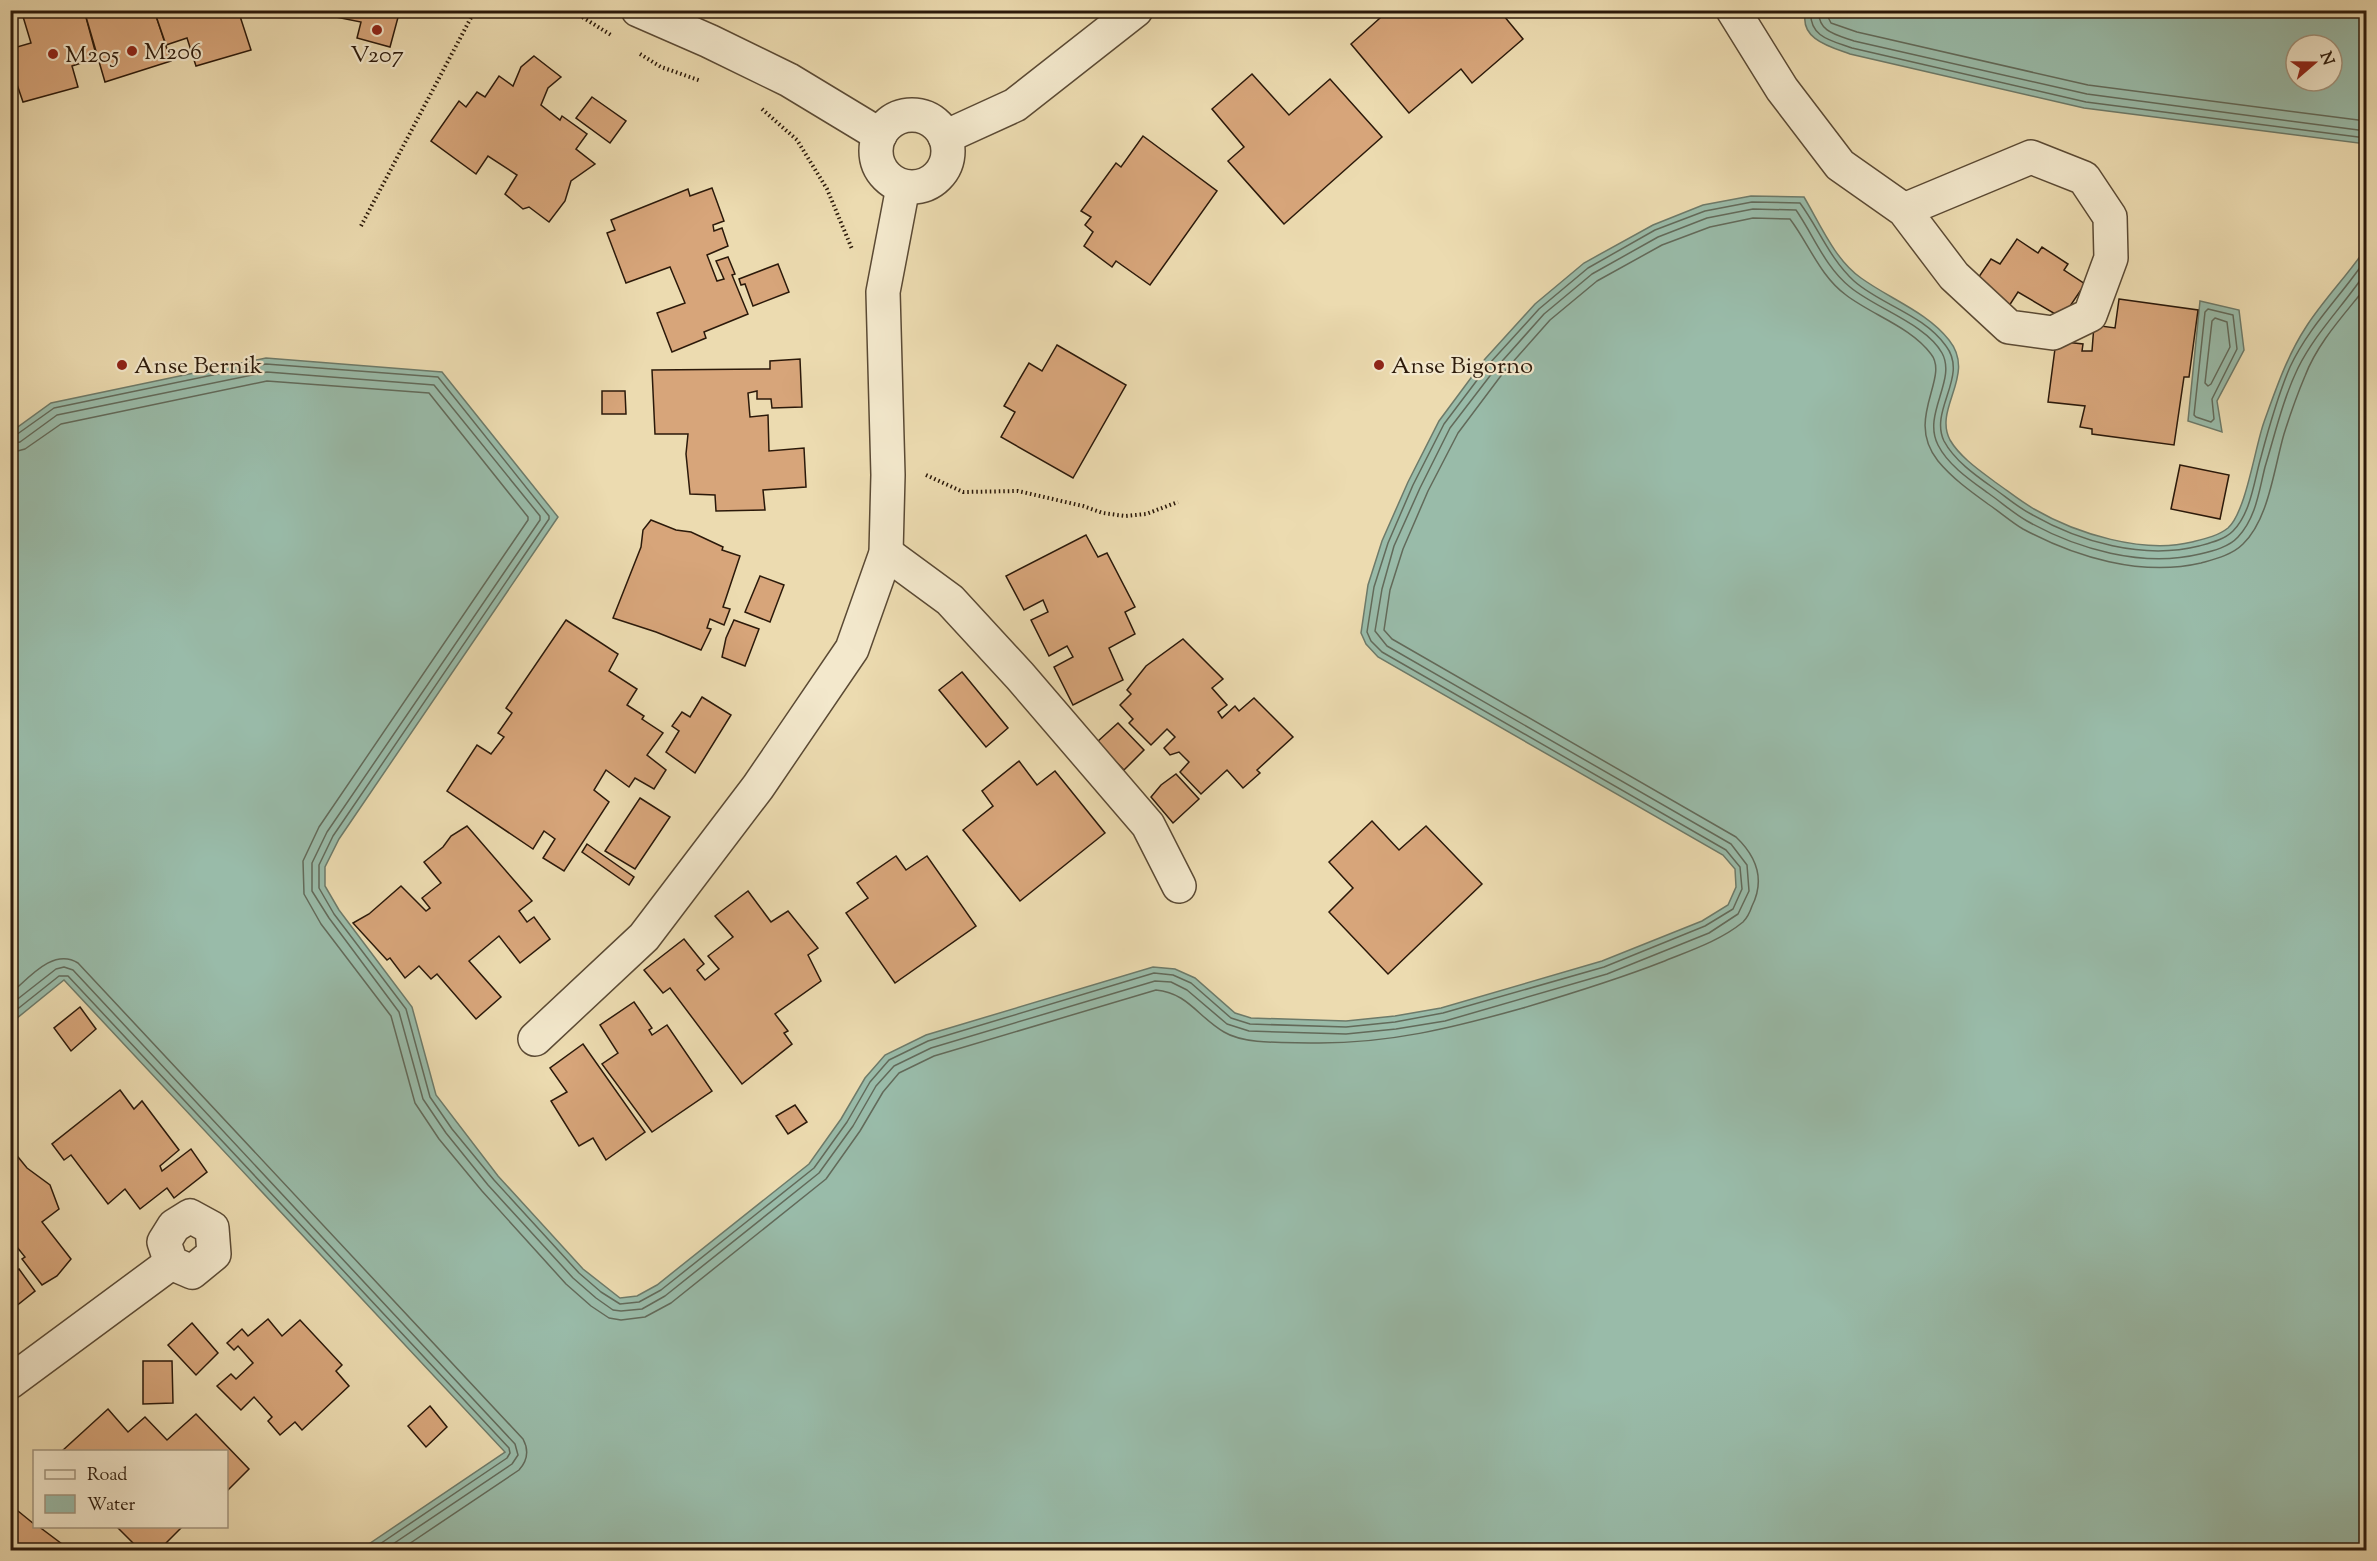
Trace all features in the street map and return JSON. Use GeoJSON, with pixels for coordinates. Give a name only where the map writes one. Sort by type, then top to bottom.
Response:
{"type":"FeatureCollection","features":[{"type":"Feature","properties":{"kind":"street"},"geometry":{"type":"LineString","coordinates":[[638,10],[789,80],[880,135]]}},
{"type":"Feature","properties":{"kind":"street"},"geometry":{"type":"LineString","coordinates":[[945,137],[1015,105],[1136,10]]}},
{"type":"Feature","properties":{"kind":"street"},"geometry":{"type":"LineString","coordinates":[[1732,10],[1782,89],[1840,165],[1904,210],[1954,276],[2009,327],[2053,333],[2090,315],[2111,258],[2110,217],[2084,178],[2031,157],[1904,210]]}},
{"type":"Feature","properties":{"kind":"street"},"geometry":{"type":"LineString","coordinates":[[907,115],[930,120],[939,127],[948,148],[943,170],[926,185],[903,187],[892,182],[879,166],[876,155],[880,135],[887,125],[907,115]]}},
{"type":"Feature","properties":{"kind":"street"},"geometry":{"type":"LineString","coordinates":[[535,1039],[644,937],[758,787],[852,649],[886,553],[888,475],[883,292],[903,187]]}},
{"type":"Feature","properties":{"kind":"street"},"geometry":{"type":"LineString","coordinates":[[886,553],[951,600],[1020,676],[1148,825],[1179,886]]}},
{"type":"Feature","properties":{"kind":"street"},"geometry":{"type":"LineString","coordinates":[[10,1382],[171,1263]]}},
{"type":"Feature","properties":{"kind":"path"},"geometry":{"type":"LineString","coordinates":[[361,226],[475,10]]}},
{"type":"Feature","properties":{"kind":"water"},"geometry":{"type":"Polygon","coordinates":[[[1806,11],[2366,11],[2366,144],[2084,108],[1850,54],[1826,45],[1811,35],[1807,29],[1806,11]]]}},
{"type":"Feature","properties":{"kind":"water"},"geometry":{"type":"Polygon","coordinates":[[[1751,196],[1804,197],[1843,262],[1872,286],[1930,321],[1949,340],[1956,353],[1959,366],[1946,428],[1954,446],[1970,463],[2024,503],[2051,518],[2090,534],[2153,545],[2173,545],[2206,538],[2224,531],[2234,520],[2245,494],[2264,422],[2293,349],[2313,317],[2366,248],[2366,1550],[360,1550],[505,1452],[64,980],[11,1023],[11,432],[51,403],[266,358],[442,372],[558,517],[339,839],[325,867],[325,886],[339,910],[412,1007],[436,1095],[498,1176],[583,1269],[620,1298],[637,1296],[657,1285],[809,1164],[841,1119],[865,1078],[885,1055],[926,1035],[1153,967],[1175,969],[1195,978],[1235,1013],[1251,1018],[1346,1021],[1395,1016],[1441,1008],[1602,961],[1702,921],[1728,905],[1736,887],[1735,869],[1723,855],[1378,657],[1366,644],[1361,633],[1368,585],[1382,541],[1408,482],[1439,421],[1485,359],[1535,304],[1584,263],[1653,225],[1703,205],[1751,196]]]}},
{"type":"Feature","properties":{"kind":"water"},"geometry":{"type":"Polygon","coordinates":[[[2200,301],[2239,310],[2244,350],[2217,401],[2222,432],[2188,421],[2200,301]]]}},
{"type":"Feature","properties":{"kind":"building","name":"M205"},"geometry":{"type":"Polygon","coordinates":[[[21,10],[84,10],[97,58],[72,66],[78,87],[23,102],[10,64],[10,49],[31,43],[21,10]]]}},
{"type":"Feature","properties":{"kind":"building","name":"M206"},"geometry":{"type":"Polygon","coordinates":[[[84,10],[154,10],[171,61],[105,82],[84,10]]]}},
{"type":"Feature","properties":{"kind":"building"},"geometry":{"type":"Polygon","coordinates":[[[154,10],[238,10],[251,50],[196,66],[187,38],[166,45],[154,10]]]}},
{"type":"Feature","properties":{"kind":"building","name":"V207"},"geometry":{"type":"Polygon","coordinates":[[[301,10],[400,10],[390,47],[357,38],[361,22],[301,10]]]}},
{"type":"Feature","properties":{"kind":"building"},"geometry":{"type":"Polygon","coordinates":[[[1389,10],[1499,10],[1523,39],[1472,83],[1461,69],[1409,113],[1351,44],[1389,10]]]}},
{"type":"Feature","properties":{"kind":"building"},"geometry":{"type":"Polygon","coordinates":[[[534,56],[561,77],[548,88],[541,105],[560,120],[562,116],[587,134],[576,149],[595,164],[571,181],[565,201],[549,222],[529,207],[523,209],[505,194],[517,175],[488,156],[476,174],[431,141],[459,101],[466,107],[477,92],[485,97],[499,76],[513,86],[521,67],[534,56]]]}},
{"type":"Feature","properties":{"kind":"building"},"geometry":{"type":"Polygon","coordinates":[[[1252,74],[1289,115],[1330,79],[1382,137],[1284,224],[1228,161],[1244,147],[1212,109],[1252,74]]]}},
{"type":"Feature","properties":{"kind":"building"},"geometry":{"type":"Polygon","coordinates":[[[592,97],[626,121],[610,143],[576,118],[592,97]]]}},
{"type":"Feature","properties":{"kind":"building"},"geometry":{"type":"Polygon","coordinates":[[[1143,136],[1217,191],[1150,285],[1116,261],[1112,267],[1084,246],[1093,232],[1085,225],[1091,217],[1081,211],[1116,163],[1121,167],[1143,136]]]}},
{"type":"Feature","properties":{"kind":"building"},"geometry":{"type":"Polygon","coordinates":[[[712,188],[724,221],[713,225],[714,231],[722,228],[728,246],[707,255],[717,281],[724,279],[716,261],[728,257],[735,274],[732,275],[748,314],[704,332],[706,338],[672,352],[657,313],[685,303],[670,267],[626,283],[607,233],[615,230],[611,220],[688,189],[690,196],[712,188]]]}},
{"type":"Feature","properties":{"kind":"building"},"geometry":{"type":"Polygon","coordinates":[[[2017,239],[2038,253],[2042,247],[2068,264],[2064,270],[2085,284],[2062,318],[2018,292],[2009,306],[1974,284],[1991,259],[2000,264],[2017,239]]]}},
{"type":"Feature","properties":{"kind":"building"},"geometry":{"type":"Polygon","coordinates":[[[778,264],[789,292],[753,306],[745,284],[741,285],[739,279],[778,264]]]}},
{"type":"Feature","properties":{"kind":"building"},"geometry":{"type":"Polygon","coordinates":[[[2119,299],[2198,310],[2189,377],[2184,377],[2174,445],[2092,434],[2092,429],[2080,427],[2085,406],[2048,402],[2056,341],[2083,344],[2082,351],[2092,351],[2094,325],[2115,328],[2119,299]]]}},
{"type":"Feature","properties":{"kind":"building"},"geometry":{"type":"Polygon","coordinates":[[[1057,345],[1126,385],[1073,478],[1001,437],[1015,412],[1004,406],[1029,363],[1042,371],[1057,345]]]}},
{"type":"Feature","properties":{"kind":"building"},"geometry":{"type":"Polygon","coordinates":[[[800,359],[802,407],[772,408],[771,399],[757,399],[757,391],[748,393],[750,417],[768,415],[769,451],[804,448],[806,487],[763,490],[765,510],[716,511],[715,495],[690,494],[686,454],[688,434],[655,434],[652,370],[770,369],[770,361],[800,359]]]}},
{"type":"Feature","properties":{"kind":"building"},"geometry":{"type":"Polygon","coordinates":[[[602,391],[625,391],[626,414],[602,414],[602,391]]]}},
{"type":"Feature","properties":{"kind":"building"},"geometry":{"type":"Polygon","coordinates":[[[2180,465],[2229,475],[2220,519],[2171,509],[2180,465]]]}},
{"type":"Feature","properties":{"kind":"building"},"geometry":{"type":"Polygon","coordinates":[[[651,520],[676,530],[691,532],[723,547],[722,550],[740,556],[723,607],[730,609],[724,625],[710,619],[707,628],[711,629],[701,650],[613,618],[641,547],[643,530],[651,520]]]}},
{"type":"Feature","properties":{"kind":"building"},"geometry":{"type":"Polygon","coordinates":[[[1086,535],[1098,557],[1107,553],[1135,607],[1125,612],[1135,634],[1109,648],[1123,680],[1073,705],[1054,667],[1073,657],[1067,646],[1049,656],[1031,620],[1048,612],[1043,600],[1024,610],[1006,576],[1086,535]]]}},
{"type":"Feature","properties":{"kind":"building"},"geometry":{"type":"Polygon","coordinates":[[[760,576],[784,585],[770,622],[745,612],[760,576]]]}},
{"type":"Feature","properties":{"kind":"building"},"geometry":{"type":"Polygon","coordinates":[[[566,620],[618,654],[609,671],[637,689],[627,705],[644,716],[642,719],[663,733],[647,755],[666,770],[654,789],[635,778],[629,787],[606,770],[594,790],[609,802],[564,871],[543,858],[555,839],[544,831],[533,849],[447,791],[477,745],[491,754],[504,737],[498,733],[512,713],[506,708],[566,620]]]}},
{"type":"Feature","properties":{"kind":"building"},"geometry":{"type":"Polygon","coordinates":[[[734,620],[759,629],[745,666],[722,657],[726,638],[734,620]]]}},
{"type":"Feature","properties":{"kind":"building"},"geometry":{"type":"Polygon","coordinates":[[[1183,639],[1223,679],[1212,688],[1227,705],[1218,712],[1222,718],[1235,706],[1239,711],[1254,698],[1293,737],[1257,770],[1260,773],[1243,788],[1227,770],[1201,794],[1180,772],[1189,762],[1179,752],[1170,755],[1164,748],[1175,737],[1167,729],[1151,745],[1129,723],[1133,719],[1120,705],[1131,694],[1127,690],[1146,666],[1183,639]]]}},
{"type":"Feature","properties":{"kind":"building"},"geometry":{"type":"Polygon","coordinates":[[[962,672],[1008,728],[986,747],[939,690],[962,672]]]}},
{"type":"Feature","properties":{"kind":"building"},"geometry":{"type":"Polygon","coordinates":[[[702,697],[731,715],[695,773],[666,752],[679,731],[672,726],[682,712],[690,717],[702,697]]]}},
{"type":"Feature","properties":{"kind":"building"},"geometry":{"type":"Polygon","coordinates":[[[1118,723],[1144,750],[1124,770],[1097,742],[1118,723]]]}},
{"type":"Feature","properties":{"kind":"building"},"geometry":{"type":"Polygon","coordinates":[[[1019,761],[1037,785],[1055,771],[1105,833],[1020,901],[963,830],[993,806],[982,791],[1019,761]]]}},
{"type":"Feature","properties":{"kind":"building"},"geometry":{"type":"Polygon","coordinates":[[[1176,774],[1199,799],[1173,823],[1151,797],[1161,785],[1176,774]]]}},
{"type":"Feature","properties":{"kind":"building"},"geometry":{"type":"Polygon","coordinates":[[[640,798],[670,817],[635,869],[605,851],[640,798]]]}},
{"type":"Feature","properties":{"kind":"building"},"geometry":{"type":"Polygon","coordinates":[[[1372,821],[1399,850],[1426,826],[1482,884],[1388,974],[1329,912],[1353,888],[1329,862],[1372,821]]]}},
{"type":"Feature","properties":{"kind":"building"},"geometry":{"type":"Polygon","coordinates":[[[467,826],[532,901],[519,911],[527,922],[534,917],[550,939],[520,963],[499,936],[469,961],[501,997],[476,1019],[437,974],[431,979],[419,966],[405,978],[390,958],[387,960],[353,923],[369,914],[401,886],[426,911],[430,908],[422,898],[441,883],[424,862],[443,847],[451,836],[467,826]]]}},
{"type":"Feature","properties":{"kind":"building"},"geometry":{"type":"Polygon","coordinates":[[[587,844],[634,877],[629,885],[582,852],[587,844]]]}},
{"type":"Feature","properties":{"kind":"building"},"geometry":{"type":"Polygon","coordinates":[[[896,856],[906,870],[927,856],[976,926],[895,983],[846,913],[868,898],[857,883],[896,856]]]}},
{"type":"Feature","properties":{"kind":"building"},"geometry":{"type":"Polygon","coordinates":[[[748,891],[771,922],[788,911],[818,948],[808,955],[821,981],[775,1014],[788,1031],[784,1033],[792,1044],[742,1084],[670,988],[663,993],[644,970],[684,939],[704,964],[697,970],[705,980],[719,969],[708,956],[733,937],[715,916],[748,891]]]}},
{"type":"Feature","properties":{"kind":"building"},"geometry":{"type":"Polygon","coordinates":[[[634,1002],[652,1028],[649,1030],[652,1035],[667,1025],[712,1091],[652,1132],[602,1064],[618,1053],[600,1025],[634,1002]]]}},
{"type":"Feature","properties":{"kind":"building"},"geometry":{"type":"Polygon","coordinates":[[[80,1007],[96,1029],[71,1051],[54,1028],[80,1007]]]}},
{"type":"Feature","properties":{"kind":"building"},"geometry":{"type":"Polygon","coordinates":[[[583,1044],[645,1132],[606,1160],[593,1138],[579,1146],[551,1101],[567,1092],[550,1068],[583,1044]]]}},
{"type":"Feature","properties":{"kind":"building"},"geometry":{"type":"Polygon","coordinates":[[[120,1090],[134,1109],[142,1101],[179,1150],[160,1166],[162,1171],[191,1149],[207,1172],[174,1198],[167,1188],[140,1209],[125,1189],[108,1204],[71,1155],[64,1160],[52,1144],[120,1090]]]}},
{"type":"Feature","properties":{"kind":"building"},"geometry":{"type":"Polygon","coordinates":[[[795,1105],[807,1122],[788,1134],[776,1116],[795,1105]]]}},
{"type":"Feature","properties":{"kind":"building"},"geometry":{"type":"Polygon","coordinates":[[[14,1152],[27,1168],[50,1185],[59,1209],[42,1222],[71,1259],[57,1276],[42,1285],[22,1259],[25,1257],[17,1247],[10,1253],[10,1157],[14,1152]]]}},
{"type":"Feature","properties":{"kind":"building"},"geometry":{"type":"Polygon","coordinates":[[[10,1264],[15,1271],[19,1269],[35,1291],[10,1311],[10,1264]]]}},
{"type":"Feature","properties":{"kind":"building"},"geometry":{"type":"Polygon","coordinates":[[[268,1319],[282,1336],[300,1320],[342,1365],[336,1371],[349,1386],[302,1430],[295,1422],[280,1435],[268,1421],[272,1417],[254,1397],[241,1410],[217,1386],[231,1374],[236,1379],[253,1363],[238,1346],[234,1350],[227,1343],[242,1329],[248,1336],[268,1319]]]}},
{"type":"Feature","properties":{"kind":"building"},"geometry":{"type":"Polygon","coordinates":[[[192,1323],[218,1353],[196,1375],[168,1345],[192,1323]]]}},
{"type":"Feature","properties":{"kind":"building"},"geometry":{"type":"Polygon","coordinates":[[[143,1361],[172,1361],[173,1403],[143,1404],[143,1361]]]}},
{"type":"Feature","properties":{"kind":"building"},"geometry":{"type":"Polygon","coordinates":[[[430,1406],[447,1427],[426,1447],[408,1426],[430,1406]]]}},
{"type":"Feature","properties":{"kind":"building"},"geometry":{"type":"Polygon","coordinates":[[[108,1409],[128,1432],[145,1417],[167,1440],[196,1414],[249,1469],[228,1490],[228,1450],[63,1450],[108,1409]]]}},
{"type":"Feature","properties":{"kind":"building"},"geometry":{"type":"Polygon","coordinates":[[[18,1511],[33,1523],[33,1528],[41,1528],[70,1550],[10,1550],[10,1520],[18,1511]]]}},
{"type":"Feature","properties":{"kind":"building"},"geometry":{"type":"Polygon","coordinates":[[[118,1528],[181,1528],[159,1550],[140,1550],[118,1528]]]}},
{"type":"Feature","properties":{"kind":"place","name":"V207"},"geometry":{"type":"Point","coordinates":[377,30]}},
{"type":"Feature","properties":{"kind":"place","name":"M206"},"geometry":{"type":"Point","coordinates":[132,51]}},
{"type":"Feature","properties":{"kind":"place","name":"M205"},"geometry":{"type":"Point","coordinates":[53,54]}},
{"type":"Feature","properties":{"kind":"place","name":"Anse Bernik"},"geometry":{"type":"Point","coordinates":[122,365]}},
{"type":"Feature","properties":{"kind":"place","name":"Anse Bigorno"},"geometry":{"type":"Point","coordinates":[1379,365]}}]}
